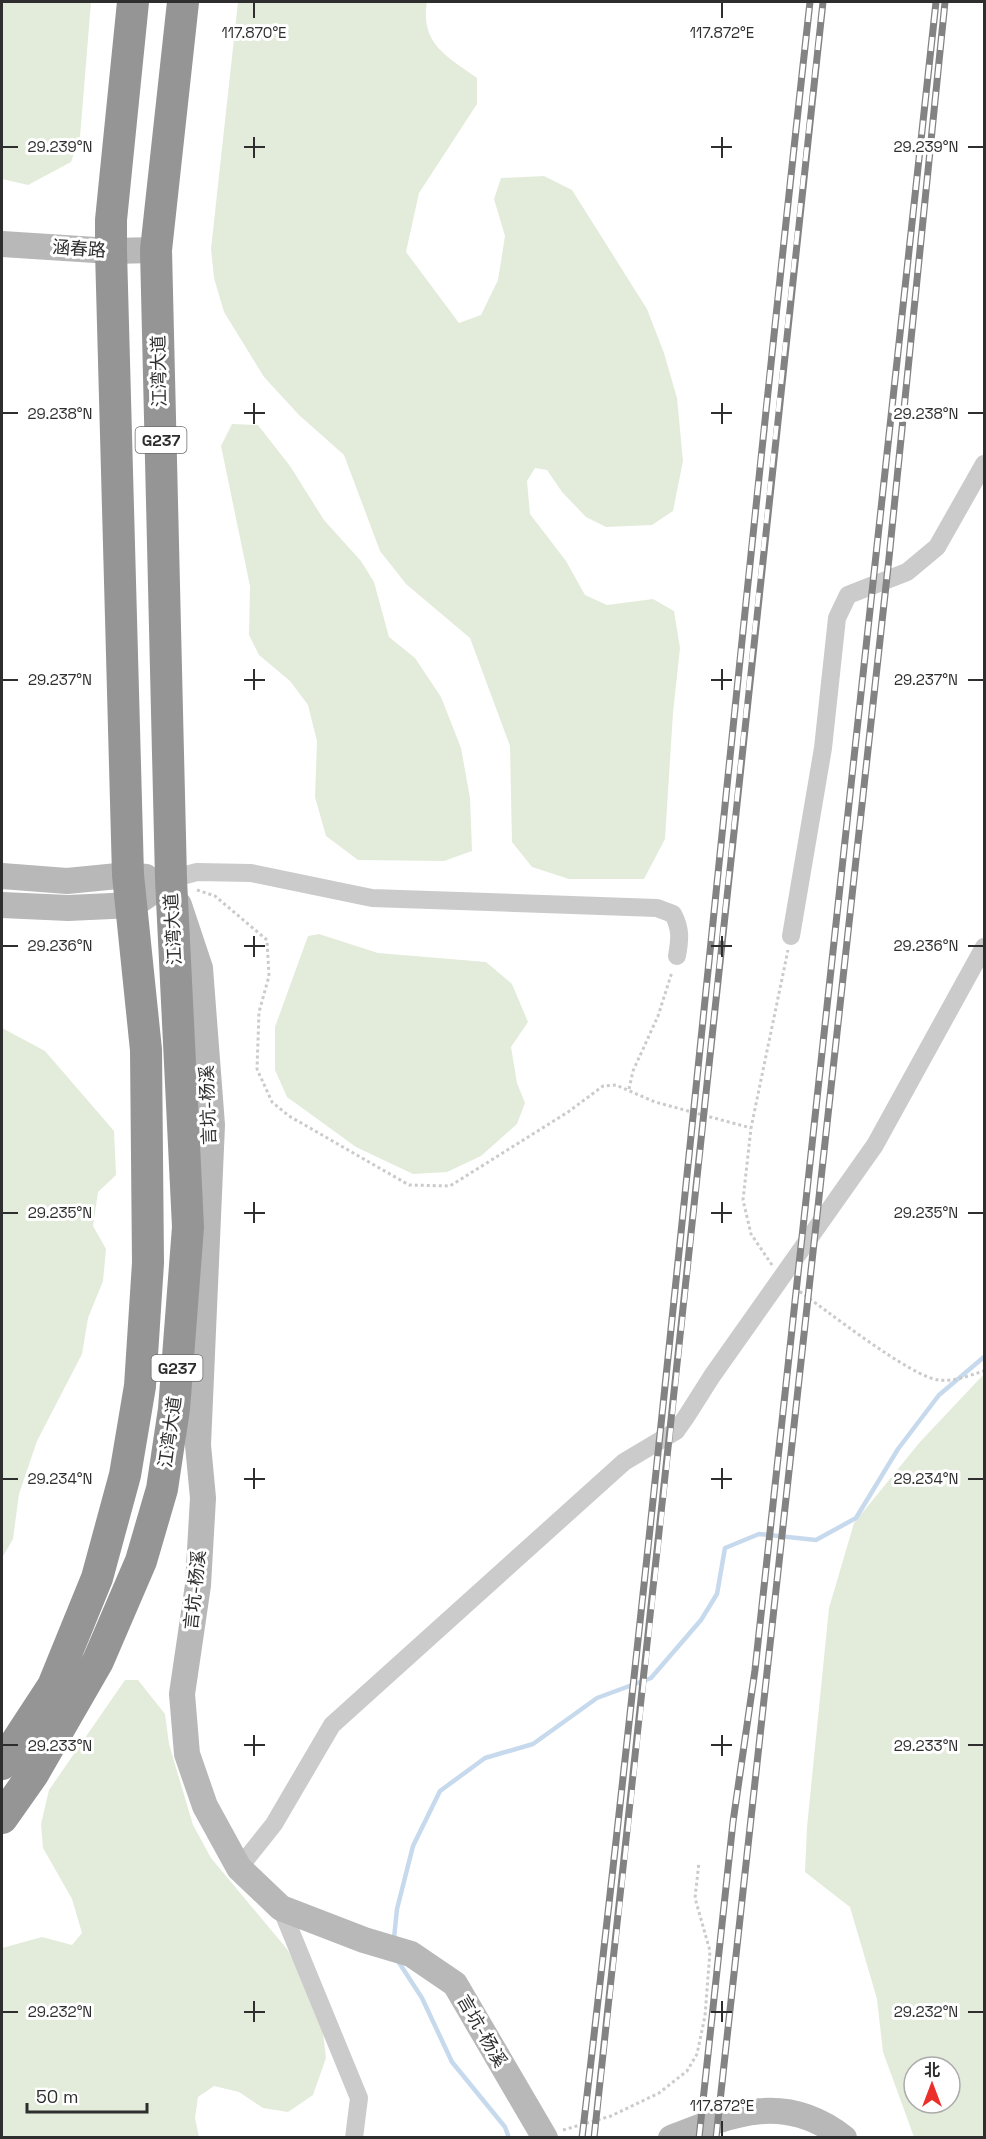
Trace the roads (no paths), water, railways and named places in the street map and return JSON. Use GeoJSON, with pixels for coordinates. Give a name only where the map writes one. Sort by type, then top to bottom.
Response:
{"type":"FeatureCollection","features":[{"type":"Feature","properties":{"kind":"highway","name":"江湾大道"},"geometry":{"type":"LineString","coordinates":[[2,1764],[53,1686],[97,1578],[125,1475],[140,1386],[148,1263],[146,1050],[131,890],[111,251],[111,220],[133,2]]}},
{"type":"Feature","properties":{"kind":"highway","name":"江湾大道"},"geometry":{"type":"LineString","coordinates":[[2,1818],[33,1774],[98,1661],[141,1560],[162,1489],[174,1409],[188,1227],[171,879],[156,250],[183,2]]}},
{"type":"Feature","properties":{"kind":"main road","name":"涵春路"},"geometry":{"type":"LineString","coordinates":[[2,244],[111,251],[156,250]]}},
{"type":"Feature","properties":{"kind":"main road"},"geometry":{"type":"LineString","coordinates":[[2,876],[67,881],[131,890]]}},
{"type":"Feature","properties":{"kind":"main road"},"geometry":{"type":"LineString","coordinates":[[2,905],[68,908],[171,879]]}},
{"type":"Feature","properties":{"kind":"main road","name":"言坑-杨溪"},"geometry":{"type":"LineString","coordinates":[[171,879],[200,968],[212,1125],[198,1445],[203,1498],[198,1585],[182,1694],[188,1754],[205,1806],[239,1868],[281,1908],[364,1940],[411,1954],[455,1984],[544,2136]]}},
{"type":"Feature","properties":{"kind":"main road"},"geometry":{"type":"LineString","coordinates":[[671,2138],[726,2116],[755,2110],[794,2111],[825,2123],[844,2138]]}},
{"type":"Feature","properties":{"kind":"street"},"geometry":{"type":"LineString","coordinates":[[791,936],[823,748],[837,618],[848,595],[907,572],[937,548],[984,464]]}},
{"type":"Feature","properties":{"kind":"street"},"geometry":{"type":"LineString","coordinates":[[171,879],[197,872],[251,873],[372,898],[657,908],[673,914],[677,922],[680,938],[677,956]]}},
{"type":"Feature","properties":{"kind":"street"},"geometry":{"type":"LineString","coordinates":[[239,1868],[274,1824],[332,1725],[624,1462],[676,1431],[875,1145],[984,947]]}},
{"type":"Feature","properties":{"kind":"street"},"geometry":{"type":"LineString","coordinates":[[281,1908],[359,2098],[354,2138]]}},
{"type":"Feature","properties":{"kind":"waterway"},"geometry":{"type":"LineString","coordinates":[[394,1938],[397,1909],[413,1846],[440,1791],[485,1758],[533,1744],[597,1698],[651,1678],[701,1620],[717,1594],[725,1548],[759,1534],[816,1540],[856,1518],[898,1449],[939,1395],[984,1357]]}},
{"type":"Feature","properties":{"kind":"waterway"},"geometry":{"type":"LineString","coordinates":[[398,1961],[422,1998],[452,2062],[505,2127],[509,2138]]}},
{"type":"Feature","properties":{"kind":"railway"},"geometry":{"type":"LineString","coordinates":[[582,2138],[642,1604],[810,2]]}},
{"type":"Feature","properties":{"kind":"railway"},"geometry":{"type":"LineString","coordinates":[[594,2138],[823,2]]}},
{"type":"Feature","properties":{"kind":"railway"},"geometry":{"type":"LineString","coordinates":[[699,2138],[733,1822],[755,1670],[936,2]]}},
{"type":"Feature","properties":{"kind":"railway"},"geometry":{"type":"LineString","coordinates":[[716,2138],[889,558],[945,2]]}}]}
